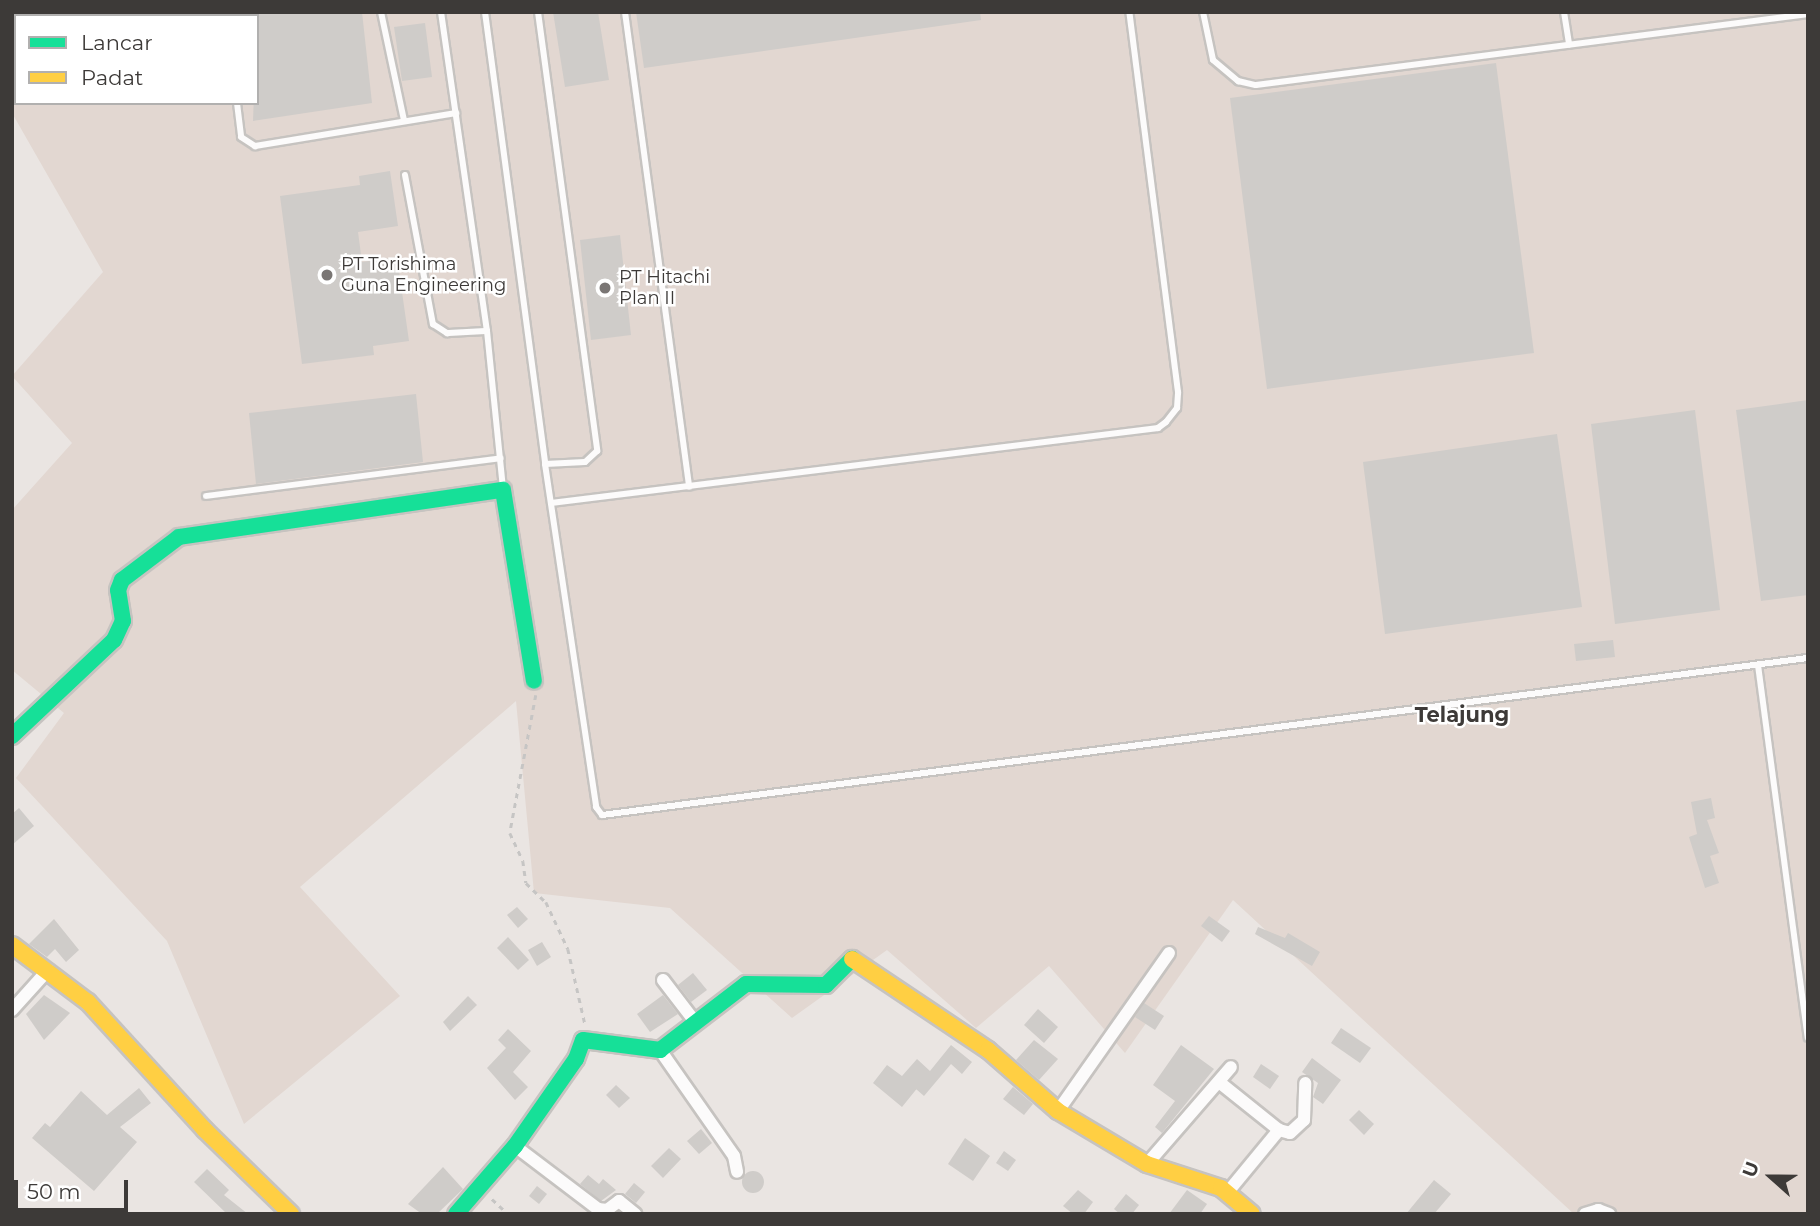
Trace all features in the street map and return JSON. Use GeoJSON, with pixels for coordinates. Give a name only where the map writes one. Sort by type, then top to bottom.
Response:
{"type":"FeatureCollection","features":[{"type":"Feature","properties":{"kind":"street"},"geometry":{"type":"LineString","coordinates":[[12,736],[114,640],[123,621],[118,590],[122,580],[179,537],[503,490],[534,681]]}},
{"type":"Feature","properties":{"kind":"street"},"geometry":{"type":"LineString","coordinates":[[12,945],[48,970],[103,1016],[205,1130],[291,1214]]}},
{"type":"Feature","properties":{"kind":"street"},"geometry":{"type":"LineString","coordinates":[[1058,1111],[1169,953]]}},
{"type":"Feature","properties":{"kind":"street"},"geometry":{"type":"LineString","coordinates":[[456,1214],[515,1146],[576,1059],[583,1040],[660,1050],[746,984],[756,981],[826,985],[850,958],[988,1050],[1058,1111],[1147,1164],[1227,1193],[1252,1214]]}},
{"type":"Feature","properties":{"kind":"street"},"geometry":{"type":"LineString","coordinates":[[12,1010],[48,970]]}},
{"type":"Feature","properties":{"kind":"street"},"geometry":{"type":"LineString","coordinates":[[663,980],[696,1023]]}},
{"type":"Feature","properties":{"kind":"street"},"geometry":{"type":"LineString","coordinates":[[660,1050],[734,1156],[737,1172]]}},
{"type":"Feature","properties":{"kind":"street"},"geometry":{"type":"LineString","coordinates":[[1147,1164],[1231,1067]]}},
{"type":"Feature","properties":{"kind":"street"},"geometry":{"type":"LineString","coordinates":[[1219,1082],[1279,1130],[1290,1133],[1304,1120],[1305,1083]]}},
{"type":"Feature","properties":{"kind":"street"},"geometry":{"type":"LineString","coordinates":[[1227,1193],[1279,1130]]}},
{"type":"Feature","properties":{"kind":"street"},"geometry":{"type":"LineString","coordinates":[[515,1146],[598,1209],[607,1210],[619,1201],[635,1214]]}},
{"type":"Feature","properties":{"kind":"street"},"geometry":{"type":"LineString","coordinates":[[1585,1214],[1598,1210],[1609,1214]]}},
{"type":"Feature","properties":{"kind":"lane"},"geometry":{"type":"LineString","coordinates":[[381,12],[404,120]]}},
{"type":"Feature","properties":{"kind":"lane"},"geometry":{"type":"LineString","coordinates":[[441,12],[487,331],[503,490]]}},
{"type":"Feature","properties":{"kind":"lane"},"geometry":{"type":"LineString","coordinates":[[485,12],[545,464],[596,807],[608,817],[1808,658]]}},
{"type":"Feature","properties":{"kind":"lane"},"geometry":{"type":"LineString","coordinates":[[538,12],[597,451],[585,462],[545,464]]}},
{"type":"Feature","properties":{"kind":"lane"},"geometry":{"type":"LineString","coordinates":[[625,12],[689,487]]}},
{"type":"Feature","properties":{"kind":"lane"},"geometry":{"type":"LineString","coordinates":[[551,503],[1158,428],[1166,422],[1177,408],[1178,392],[1129,12]]}},
{"type":"Feature","properties":{"kind":"lane"},"geometry":{"type":"LineString","coordinates":[[1203,12],[1213,60],[1238,81],[1256,85],[1808,14]]}},
{"type":"Feature","properties":{"kind":"lane"},"geometry":{"type":"LineString","coordinates":[[1564,12],[1569,45]]}},
{"type":"Feature","properties":{"kind":"lane"},"geometry":{"type":"LineString","coordinates":[[237,105],[241,137],[255,146],[456,113]]}},
{"type":"Feature","properties":{"kind":"lane"},"geometry":{"type":"LineString","coordinates":[[405,175],[433,324],[447,333],[487,331]]}},
{"type":"Feature","properties":{"kind":"lane"},"geometry":{"type":"LineString","coordinates":[[206,496],[500,458]]}},
{"type":"Feature","properties":{"kind":"lane"},"geometry":{"type":"LineString","coordinates":[[1758,665],[1808,1038]]}},
{"type":"Feature","properties":{"kind":"path"},"geometry":{"type":"LineString","coordinates":[[534,681],[531,732],[510,833],[523,861],[526,883],[546,902],[568,949],[578,987],[583,1040]]}},
{"type":"Feature","properties":{"kind":"path"},"geometry":{"type":"LineString","coordinates":[[479,1187],[508,1214]]}},
{"type":"Feature","properties":{"kind":"shaded area"},"geometry":{"type":"Polygon","coordinates":[[[12,12],[1808,12],[1808,1214],[1574,1214],[1233,900],[1125,1053],[1049,966],[976,1028],[887,950],[792,1018],[670,908],[534,893],[516,701],[300,887],[400,996],[244,1124],[167,941],[16,778],[64,713],[12,670],[12,510],[72,443],[12,376],[103,272],[12,113],[12,12]]]}},
{"type":"Feature","properties":{"kind":"building"},"geometry":{"type":"Polygon","coordinates":[[[362,12],[372,103],[253,121],[254,105],[259,105],[257,14],[362,12]]]}},
{"type":"Feature","properties":{"kind":"building"},"geometry":{"type":"Polygon","coordinates":[[[553,12],[598,12],[609,80],[565,87],[553,12]]]}},
{"type":"Feature","properties":{"kind":"building"},"geometry":{"type":"Polygon","coordinates":[[[636,12],[980,12],[981,20],[644,68],[636,12]]]}},
{"type":"Feature","properties":{"kind":"building"},"geometry":{"type":"Polygon","coordinates":[[[425,23],[432,77],[402,81],[394,27],[425,23]]]}},
{"type":"Feature","properties":{"kind":"building"},"geometry":{"type":"Polygon","coordinates":[[[1496,63],[1534,353],[1267,389],[1230,98],[1496,63]]]}},
{"type":"Feature","properties":{"kind":"building","name":"PT Torishima Guna Engineering"},"geometry":{"type":"Polygon","coordinates":[[[390,171],[398,226],[358,232],[362,262],[397,257],[409,341],[373,346],[374,355],[302,364],[280,196],[360,185],[359,176],[390,171]]]}},
{"type":"Feature","properties":{"kind":"building","name":"PT Hitachi Plan II"},"geometry":{"type":"Polygon","coordinates":[[[620,235],[631,335],[591,340],[580,240],[620,235]]]}},
{"type":"Feature","properties":{"kind":"building"},"geometry":{"type":"Polygon","coordinates":[[[416,394],[423,462],[256,484],[249,413],[416,394]]]}},
{"type":"Feature","properties":{"kind":"building"},"geometry":{"type":"Polygon","coordinates":[[[1808,400],[1808,595],[1761,601],[1736,410],[1808,400]]]}},
{"type":"Feature","properties":{"kind":"building"},"geometry":{"type":"Polygon","coordinates":[[[1695,410],[1720,610],[1615,624],[1591,424],[1695,410]]]}},
{"type":"Feature","properties":{"kind":"building"},"geometry":{"type":"Polygon","coordinates":[[[1557,434],[1582,607],[1385,634],[1363,462],[1557,434]]]}},
{"type":"Feature","properties":{"kind":"building"},"geometry":{"type":"Polygon","coordinates":[[[1613,640],[1615,657],[1576,661],[1574,644],[1613,640]]]}},
{"type":"Feature","properties":{"kind":"building"},"geometry":{"type":"Polygon","coordinates":[[[1711,798],[1715,818],[1707,820],[1719,853],[1710,856],[1719,883],[1705,888],[1689,837],[1697,834],[1691,802],[1711,798]]]}},
{"type":"Feature","properties":{"kind":"building"},"geometry":{"type":"Polygon","coordinates":[[[19,808],[34,826],[12,845],[12,814],[19,808]]]}},
{"type":"Feature","properties":{"kind":"building"},"geometry":{"type":"Polygon","coordinates":[[[517,907],[528,919],[518,928],[507,915],[517,907]]]}},
{"type":"Feature","properties":{"kind":"building"},"geometry":{"type":"Polygon","coordinates":[[[1209,916],[1230,931],[1222,942],[1201,926],[1209,916]]]}},
{"type":"Feature","properties":{"kind":"building"},"geometry":{"type":"Polygon","coordinates":[[[54,919],[79,950],[66,962],[55,949],[47,957],[29,944],[54,919]]]}},
{"type":"Feature","properties":{"kind":"building"},"geometry":{"type":"Polygon","coordinates":[[[1258,927],[1285,938],[1288,933],[1320,952],[1312,966],[1255,934],[1258,927]]]}},
{"type":"Feature","properties":{"kind":"building"},"geometry":{"type":"Polygon","coordinates":[[[508,937],[529,960],[518,970],[497,948],[508,937]]]}},
{"type":"Feature","properties":{"kind":"building"},"geometry":{"type":"Polygon","coordinates":[[[542,942],[551,957],[537,966],[528,950],[542,942]]]}},
{"type":"Feature","properties":{"kind":"building"},"geometry":{"type":"Polygon","coordinates":[[[693,973],[707,990],[691,1002],[678,985],[693,973]]]}},
{"type":"Feature","properties":{"kind":"building"},"geometry":{"type":"Polygon","coordinates":[[[44,995],[70,1013],[44,1040],[26,1014],[44,995]]]}},
{"type":"Feature","properties":{"kind":"building"},"geometry":{"type":"Polygon","coordinates":[[[663,995],[678,1014],[650,1032],[637,1014],[663,995]]]}},
{"type":"Feature","properties":{"kind":"building"},"geometry":{"type":"Polygon","coordinates":[[[468,996],[477,1005],[450,1031],[443,1022],[468,996]]]}},
{"type":"Feature","properties":{"kind":"building"},"geometry":{"type":"Polygon","coordinates":[[[1144,1003],[1164,1016],[1155,1030],[1135,1017],[1144,1003]]]}},
{"type":"Feature","properties":{"kind":"building"},"geometry":{"type":"Polygon","coordinates":[[[1038,1009],[1058,1027],[1044,1043],[1024,1025],[1038,1009]]]}},
{"type":"Feature","properties":{"kind":"building"},"geometry":{"type":"Polygon","coordinates":[[[1341,1028],[1371,1048],[1360,1063],[1331,1043],[1341,1028]]]}},
{"type":"Feature","properties":{"kind":"building"},"geometry":{"type":"Polygon","coordinates":[[[508,1029],[531,1051],[513,1072],[528,1087],[515,1100],[487,1068],[506,1048],[498,1040],[508,1029]]]}},
{"type":"Feature","properties":{"kind":"building"},"geometry":{"type":"Polygon","coordinates":[[[1034,1040],[1058,1059],[1039,1080],[1016,1060],[1034,1040]]]}},
{"type":"Feature","properties":{"kind":"building"},"geometry":{"type":"Polygon","coordinates":[[[951,1045],[972,1062],[962,1074],[951,1064],[924,1096],[916,1089],[902,1107],[873,1083],[887,1065],[902,1076],[917,1059],[930,1071],[951,1045]]]}},
{"type":"Feature","properties":{"kind":"building"},"geometry":{"type":"Polygon","coordinates":[[[1181,1045],[1214,1069],[1162,1133],[1155,1127],[1175,1101],[1153,1085],[1181,1045]]]}},
{"type":"Feature","properties":{"kind":"building"},"geometry":{"type":"Polygon","coordinates":[[[1312,1058],[1341,1080],[1323,1104],[1313,1097],[1318,1083],[1302,1072],[1312,1058]]]}},
{"type":"Feature","properties":{"kind":"building"},"geometry":{"type":"Polygon","coordinates":[[[1261,1064],[1279,1076],[1270,1089],[1253,1077],[1261,1064]]]}},
{"type":"Feature","properties":{"kind":"building"},"geometry":{"type":"Polygon","coordinates":[[[616,1085],[630,1098],[619,1108],[606,1095],[616,1085]]]}},
{"type":"Feature","properties":{"kind":"building"},"geometry":{"type":"Polygon","coordinates":[[[1013,1087],[1033,1104],[1024,1115],[1003,1099],[1013,1087]]]}},
{"type":"Feature","properties":{"kind":"building"},"geometry":{"type":"Polygon","coordinates":[[[139,1088],[151,1103],[120,1127],[137,1142],[94,1191],[32,1138],[45,1123],[50,1127],[81,1091],[107,1115],[139,1088]]]}},
{"type":"Feature","properties":{"kind":"building"},"geometry":{"type":"Polygon","coordinates":[[[1359,1110],[1374,1124],[1364,1135],[1349,1120],[1359,1110]]]}},
{"type":"Feature","properties":{"kind":"building"},"geometry":{"type":"Polygon","coordinates":[[[701,1129],[712,1143],[699,1154],[687,1141],[701,1129]]]}},
{"type":"Feature","properties":{"kind":"building"},"geometry":{"type":"Polygon","coordinates":[[[965,1138],[990,1156],[973,1181],[948,1164],[965,1138]]]}},
{"type":"Feature","properties":{"kind":"building"},"geometry":{"type":"Polygon","coordinates":[[[669,1148],[681,1159],[663,1178],[651,1166],[669,1148]]]}},
{"type":"Feature","properties":{"kind":"building"},"geometry":{"type":"Polygon","coordinates":[[[1004,1151],[1016,1160],[1008,1171],[996,1163],[1004,1151]]]}},
{"type":"Feature","properties":{"kind":"building"},"geometry":{"type":"Polygon","coordinates":[[[443,1167],[463,1189],[437,1214],[422,1214],[408,1204],[443,1167]]]}},
{"type":"Feature","properties":{"kind":"building"},"geometry":{"type":"Polygon","coordinates":[[[207,1169],[229,1190],[224,1195],[248,1214],[227,1214],[194,1182],[207,1169]]]}},
{"type":"Feature","properties":{"kind":"building"},"geometry":{"type":"Polygon","coordinates":[[[753,1171],[761,1174],[764,1182],[761,1190],[753,1193],[745,1190],[742,1182],[745,1174],[753,1171]]]}},
{"type":"Feature","properties":{"kind":"building"},"geometry":{"type":"Polygon","coordinates":[[[588,1175],[599,1184],[603,1179],[616,1190],[601,1201],[580,1184],[588,1175]]]}},
{"type":"Feature","properties":{"kind":"building"},"geometry":{"type":"Polygon","coordinates":[[[1434,1180],[1451,1194],[1434,1214],[1406,1214],[1434,1180]]]}},
{"type":"Feature","properties":{"kind":"building"},"geometry":{"type":"Polygon","coordinates":[[[634,1183],[645,1192],[636,1203],[625,1194],[634,1183]]]}},
{"type":"Feature","properties":{"kind":"building"},"geometry":{"type":"Polygon","coordinates":[[[537,1186],[547,1194],[539,1204],[529,1196],[537,1186]]]}},
{"type":"Feature","properties":{"kind":"building"},"geometry":{"type":"Polygon","coordinates":[[[1078,1190],[1093,1202],[1084,1214],[1073,1214],[1063,1206],[1078,1190]]]}},
{"type":"Feature","properties":{"kind":"building"},"geometry":{"type":"Polygon","coordinates":[[[1187,1190],[1207,1204],[1200,1214],[1169,1214],[1187,1190]]]}},
{"type":"Feature","properties":{"kind":"building"},"geometry":{"type":"Polygon","coordinates":[[[1126,1194],[1139,1205],[1132,1214],[1120,1214],[1114,1209],[1126,1194]]]}},
{"type":"Feature","properties":{"kind":"traffic: fast"},"geometry":{"type":"LineString","coordinates":[[12,736],[114,640],[123,621],[118,590],[122,580],[179,537],[503,490],[534,681]]}},
{"type":"Feature","properties":{"kind":"traffic: fast"},"geometry":{"type":"LineString","coordinates":[[456,1214],[515,1146],[576,1059],[583,1040],[660,1050],[746,984],[826,985],[852,959]]}},
{"type":"Feature","properties":{"kind":"traffic: slow"},"geometry":{"type":"LineString","coordinates":[[12,945],[88,1002],[205,1130],[291,1214]]}},
{"type":"Feature","properties":{"kind":"traffic: slow"},"geometry":{"type":"LineString","coordinates":[[852,959],[988,1050],[1058,1111],[1147,1164],[1221,1188],[1252,1214]]}},
{"type":"Feature","properties":{"kind":"place","name":"PT Torishima Guna Engineering"},"geometry":{"type":"Point","coordinates":[327,275]}},
{"type":"Feature","properties":{"kind":"place","name":"PT Hitachi Plan II"},"geometry":{"type":"Point","coordinates":[605,288]}},
{"type":"Feature","properties":{"kind":"district","name":"Telajung"},"geometry":{"type":"Point","coordinates":[1462,715]}}]}
